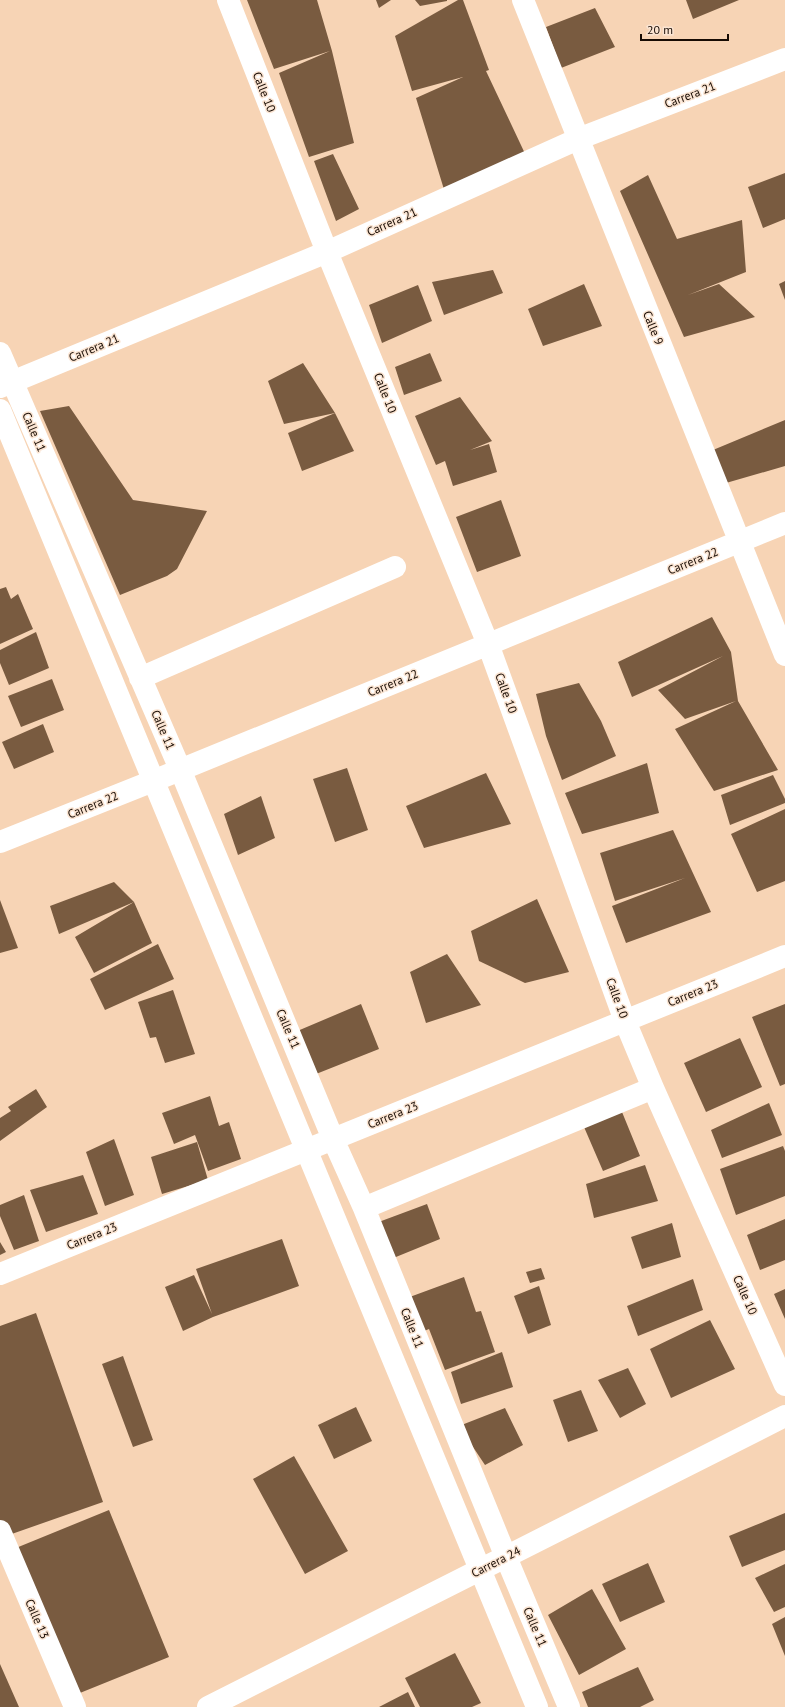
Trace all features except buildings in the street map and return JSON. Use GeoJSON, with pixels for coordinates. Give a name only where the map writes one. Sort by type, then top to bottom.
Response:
{"type":"FeatureCollection","features":[{"type":"Feature","properties":{"kind":"street","name":"Calle 10"},"geometry":{"type":"LineString","coordinates":[[228,0],[327,252],[488,644],[625,1021],[653,1088],[785,1386]]}},
{"type":"Feature","properties":{"kind":"street","name":"Calle 9"},"geometry":{"type":"LineString","coordinates":[[523,0],[785,655]]}},
{"type":"Feature","properties":{"kind":"street","name":"Carrera 21"},"geometry":{"type":"LineString","coordinates":[[6,385],[327,252],[578,139],[785,59]]}},
{"type":"Feature","properties":{"kind":"street","name":"Calle 11"},"geometry":{"type":"LineString","coordinates":[[0,353],[6,385],[180,769],[333,1139],[364,1208],[506,1557],[569,1707]]}},
{"type":"Feature","properties":{"kind":"street","name":"Calle 11"},"geometry":{"type":"LineString","coordinates":[[0,410],[537,1707]]}},
{"type":"Feature","properties":{"kind":"street","name":"Carrera 22"},"geometry":{"type":"LineString","coordinates":[[0,842],[785,523]]}},
{"type":"Feature","properties":{"kind":"street"},"geometry":{"type":"LineString","coordinates":[[140,678],[395,567]]}},
{"type":"Feature","properties":{"kind":"street","name":"Carrera 23"},"geometry":{"type":"LineString","coordinates":[[0,1274],[785,956]]}},
{"type":"Feature","properties":{"kind":"street"},"geometry":{"type":"LineString","coordinates":[[364,1208],[653,1088]]}},
{"type":"Feature","properties":{"kind":"street","name":"Carrera 24"},"geometry":{"type":"LineString","coordinates":[[208,1707],[785,1416]]}},
{"type":"Feature","properties":{"kind":"street","name":"Calle 13"},"geometry":{"type":"LineString","coordinates":[[0,1531],[75,1707]]}}]}
